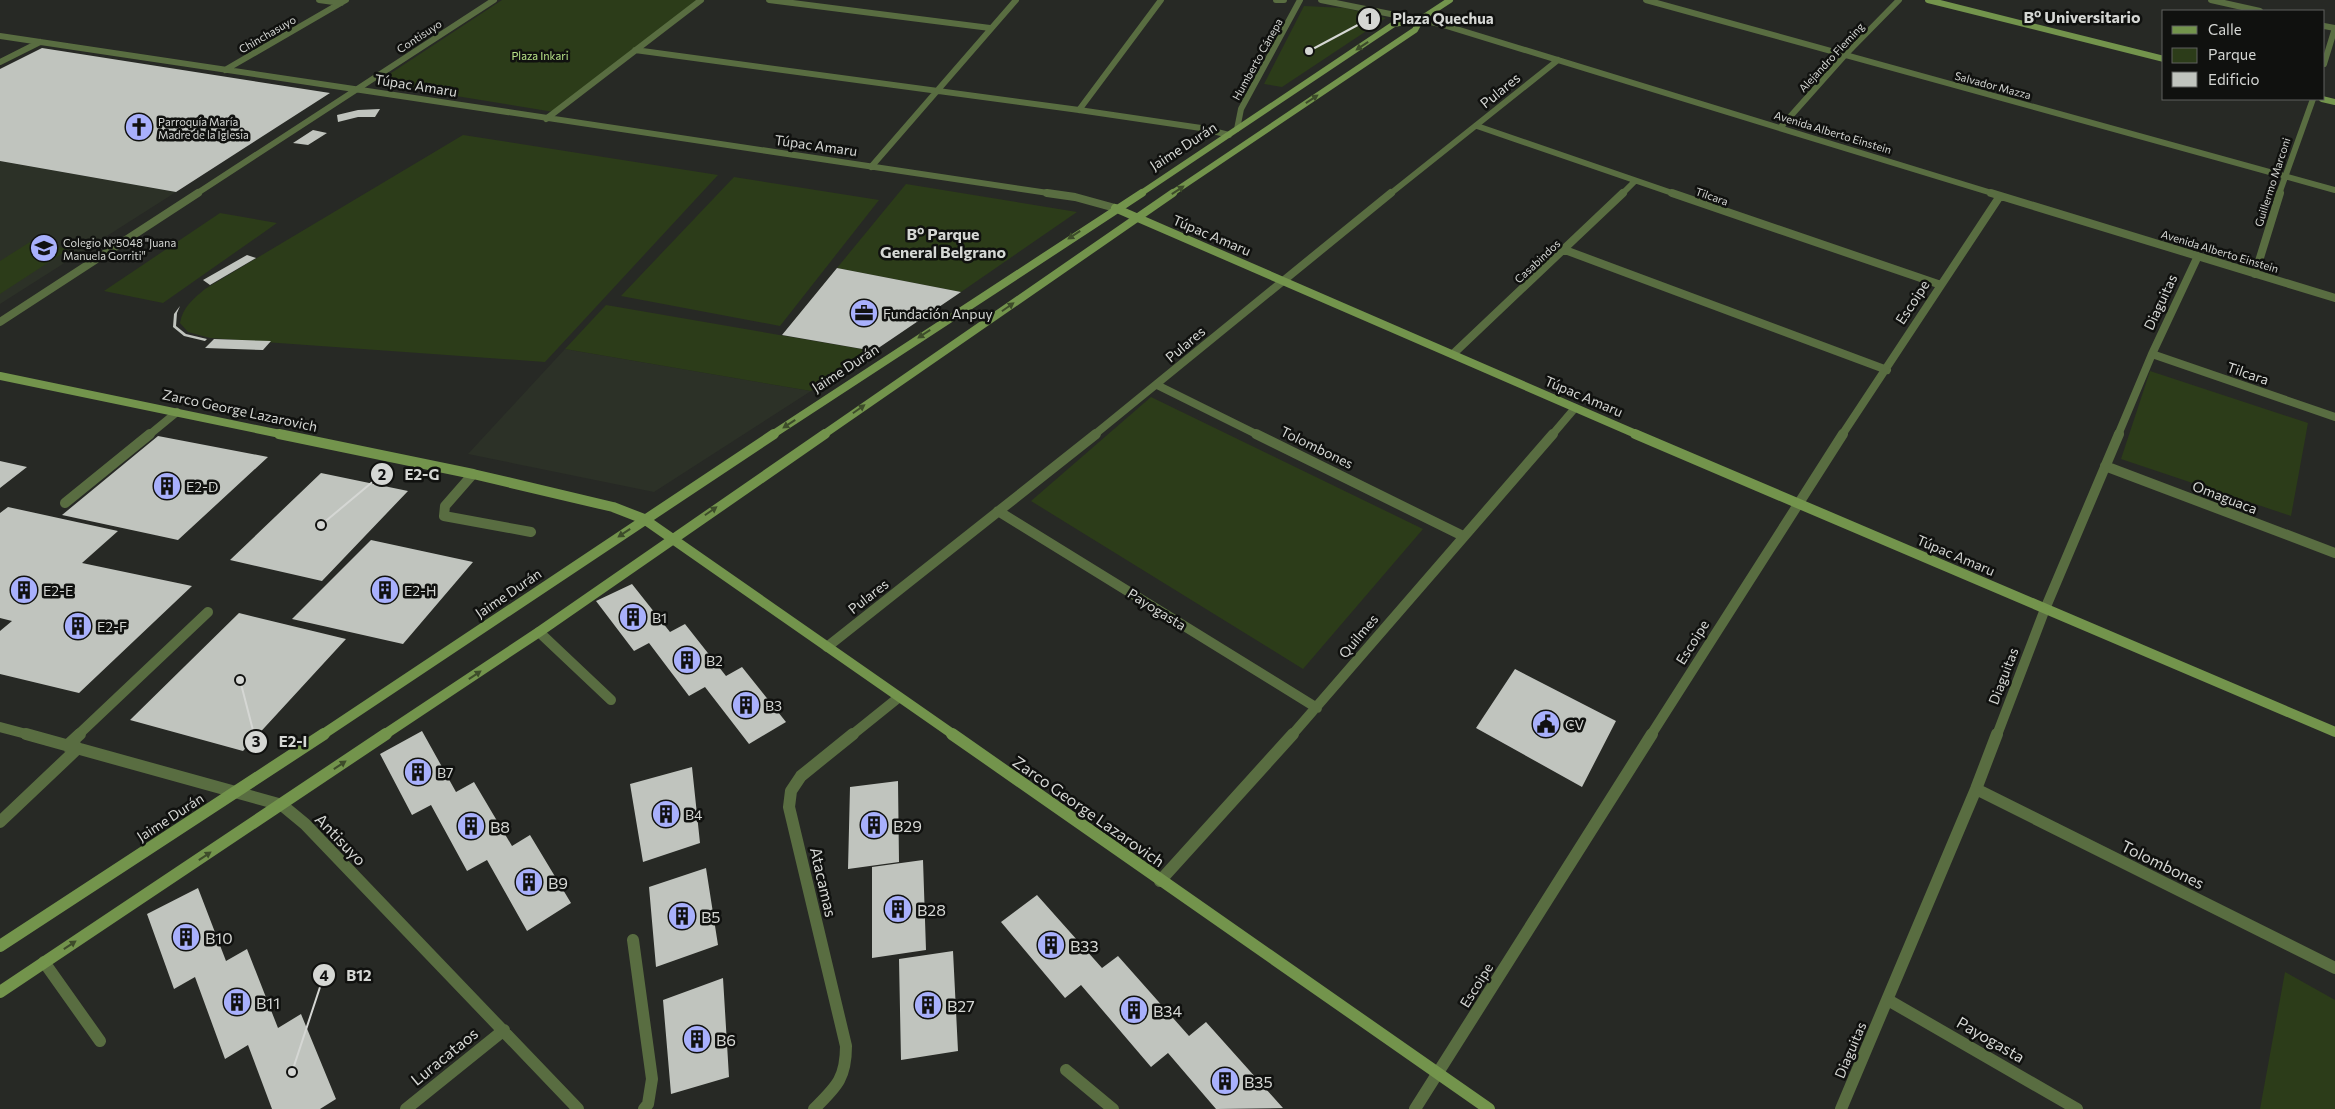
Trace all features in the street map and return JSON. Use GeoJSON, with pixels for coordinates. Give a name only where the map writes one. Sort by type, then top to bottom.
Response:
{"type":"FeatureCollection","features":[{"type":"Feature","properties":{"kind":"street"},"geometry":{"type":"LineString","coordinates":[[319,0],[343,1]]}},
{"type":"Feature","properties":{"kind":"street","name":"Contisuyo"},"geometry":{"type":"LineString","coordinates":[[0,322],[494,0]]}},
{"type":"Feature","properties":{"kind":"street"},"geometry":{"type":"LineString","coordinates":[[546,119],[701,0]]}},
{"type":"Feature","properties":{"kind":"street"},"geometry":{"type":"LineString","coordinates":[[769,0],[990,28]]}},
{"type":"Feature","properties":{"kind":"street"},"geometry":{"type":"LineString","coordinates":[[870,166],[1016,0]]}},
{"type":"Feature","properties":{"kind":"street"},"geometry":{"type":"LineString","coordinates":[[1079,110],[1162,0]]}},
{"type":"Feature","properties":{"kind":"street"},"geometry":{"type":"LineString","coordinates":[[1276,0],[1284,0]]}},
{"type":"Feature","properties":{"kind":"street","name":"Humberto Cánepa"},"geometry":{"type":"LineString","coordinates":[[1237,129],[1241,109],[1300,0]]}},
{"type":"Feature","properties":{"kind":"street","name":"Avenida Alberto Einstein"},"geometry":{"type":"LineString","coordinates":[[1321,0],[1421,19],[2335,298]]}},
{"type":"Feature","properties":{"kind":"street"},"geometry":{"type":"LineString","coordinates":[[0,992],[539,632],[671,538],[1137,218],[1415,30],[1421,19],[1450,0]]}},
{"type":"Feature","properties":{"kind":"street","name":"Salvador Mazza"},"geometry":{"type":"LineString","coordinates":[[1646,0],[2335,190]]}},
{"type":"Feature","properties":{"kind":"street","name":"Alejandro Fleming"},"geometry":{"type":"LineString","coordinates":[[1780,128],[1845,55],[1898,0]]}},
{"type":"Feature","properties":{"kind":"street"},"geometry":{"type":"LineString","coordinates":[[1928,0],[2162,58]]}},
{"type":"Feature","properties":{"kind":"street"},"geometry":{"type":"LineString","coordinates":[[2211,0],[2256,10]]}},
{"type":"Feature","properties":{"kind":"street","name":"Chinchasuyo"},"geometry":{"type":"LineString","coordinates":[[225,70],[343,1]]}},
{"type":"Feature","properties":{"kind":"street","name":"Jaime Durán"},"geometry":{"type":"LineString","coordinates":[[0,946],[408,679],[644,519],[1115,208],[1229,135],[1394,24],[1421,19]]}},
{"type":"Feature","properties":{"kind":"street"},"geometry":{"type":"LineString","coordinates":[[2325,61],[2335,28]]}},
{"type":"Feature","properties":{"kind":"street","name":"Túpac Amaru"},"geometry":{"type":"LineString","coordinates":[[0,36],[1075,197],[1115,208],[1575,408],[2335,732]]}},
{"type":"Feature","properties":{"kind":"street"},"geometry":{"type":"LineString","coordinates":[[0,62],[40,42]]}},
{"type":"Feature","properties":{"kind":"street"},"geometry":{"type":"LineString","coordinates":[[636,50],[1079,110],[1201,128],[1229,135]]}},
{"type":"Feature","properties":{"kind":"street","name":"Pulares"},"geometry":{"type":"LineString","coordinates":[[827,647],[1157,386],[1282,280],[1558,60]]}},
{"type":"Feature","properties":{"kind":"street","name":"Guillermo Marconi"},"geometry":{"type":"LineString","coordinates":[[2255,274],[2285,176],[2313,100]]}},
{"type":"Feature","properties":{"kind":"street","name":"Tilcara"},"geometry":{"type":"LineString","coordinates":[[1477,126],[1941,285]]}},
{"type":"Feature","properties":{"kind":"street","name":"Casabindos"},"geometry":{"type":"LineString","coordinates":[[1452,354],[1566,250],[1635,181]]}},
{"type":"Feature","properties":{"kind":"street","name":"Escoipe"},"geometry":{"type":"LineString","coordinates":[[1415,1109],[1798,502],[1887,370],[2000,196]]}},
{"type":"Feature","properties":{"kind":"street"},"geometry":{"type":"LineString","coordinates":[[1566,250],[1887,370]]}},
{"type":"Feature","properties":{"kind":"street","name":"Diaguitas"},"geometry":{"type":"LineString","coordinates":[[1841,1109],[1976,789],[2046,609],[2105,466],[2152,354],[2198,256]]}},
{"type":"Feature","properties":{"kind":"street","name":"Tilcara"},"geometry":{"type":"LineString","coordinates":[[2152,354],[2335,417]]}},
{"type":"Feature","properties":{"kind":"street","name":"Zarco George Lazarovich"},"geometry":{"type":"LineString","coordinates":[[0,376],[473,474],[613,507],[644,519],[1489,1109]]}},
{"type":"Feature","properties":{"kind":"street","name":"Tolombones"},"geometry":{"type":"LineString","coordinates":[[1157,386],[1463,536]]}},
{"type":"Feature","properties":{"kind":"street","name":"Quilmes"},"geometry":{"type":"LineString","coordinates":[[1160,881],[1317,708],[1575,408]]}},
{"type":"Feature","properties":{"kind":"street"},"geometry":{"type":"LineString","coordinates":[[65,503],[177,412]]}},
{"type":"Feature","properties":{"kind":"street","name":"Omaguaca"},"geometry":{"type":"LineString","coordinates":[[2105,466],[2335,553]]}},
{"type":"Feature","properties":{"kind":"street"},"geometry":{"type":"LineString","coordinates":[[473,474],[445,506],[444,516],[531,532]]}},
{"type":"Feature","properties":{"kind":"street","name":"Payogasta"},"geometry":{"type":"LineString","coordinates":[[998,511],[1317,708]]}},
{"type":"Feature","properties":{"kind":"street"},"geometry":{"type":"LineString","coordinates":[[0,822],[72,747],[208,612]]}},
{"type":"Feature","properties":{"kind":"street"},"geometry":{"type":"LineString","coordinates":[[539,632],[611,700]]}},
{"type":"Feature","properties":{"kind":"street","name":"Atacamas"},"geometry":{"type":"LineString","coordinates":[[814,1109],[843,1080],[847,1062],[846,1046],[789,807],[791,791],[801,776],[898,698]]}},
{"type":"Feature","properties":{"kind":"street","name":"Antisuyo"},"geometry":{"type":"LineString","coordinates":[[0,726],[205,785],[282,805],[304,824],[578,1109]]}},
{"type":"Feature","properties":{"kind":"street","name":"Tolombones"},"geometry":{"type":"LineString","coordinates":[[1976,789],[2335,968]]}},
{"type":"Feature","properties":{"kind":"street"},"geometry":{"type":"LineString","coordinates":[[633,940],[652,1078],[648,1104],[644,1109]]}},
{"type":"Feature","properties":{"kind":"street"},"geometry":{"type":"LineString","coordinates":[[44,962],[100,1041]]}},
{"type":"Feature","properties":{"kind":"street","name":"Payogasta"},"geometry":{"type":"LineString","coordinates":[[1888,1000],[2077,1109]]}},
{"type":"Feature","properties":{"kind":"street","name":"Luracataos"},"geometry":{"type":"LineString","coordinates":[[406,1109],[504,1030]]}},
{"type":"Feature","properties":{"kind":"street"},"geometry":{"type":"LineString","coordinates":[[1066,1070],[1113,1109]]}},
{"type":"Feature","properties":{"kind":"shaded area","name":"Colegio Nº5048 \"Juana Manuela Gorriti\""},"geometry":{"type":"Polygon","coordinates":[[[0,161],[176,192],[0,304],[0,161]]]}},
{"type":"Feature","properties":{"kind":"shaded area"},"geometry":{"type":"Polygon","coordinates":[[[565,349],[811,391],[654,492],[468,454],[565,349]]]}},
{"type":"Feature","properties":{"kind":"green space","name":"Plaza Inkari"},"geometry":{"type":"Polygon","coordinates":[[[502,0],[701,0],[554,112],[376,83],[502,0]]]}},
{"type":"Feature","properties":{"kind":"green space"},"geometry":{"type":"Polygon","coordinates":[[[1304,6],[1345,8],[1386,18],[1282,87],[1264,84],[1304,6]]]}},
{"type":"Feature","properties":{"kind":"green space"},"geometry":{"type":"Polygon","coordinates":[[[463,135],[718,175],[545,362],[210,338],[188,332],[180,323],[186,308],[205,289],[463,135]]]}},
{"type":"Feature","properties":{"kind":"green space"},"geometry":{"type":"Polygon","coordinates":[[[734,177],[879,200],[780,326],[621,296],[734,177]]]}},
{"type":"Feature","properties":{"kind":"green space"},"geometry":{"type":"Polygon","coordinates":[[[906,184],[1077,212],[961,292],[837,268],[906,184]]]}},
{"type":"Feature","properties":{"kind":"green space"},"geometry":{"type":"Polygon","coordinates":[[[220,213],[277,223],[163,303],[104,291],[220,213]]]}},
{"type":"Feature","properties":{"kind":"green space"},"geometry":{"type":"Polygon","coordinates":[[[30,242],[69,249],[0,294],[0,261],[30,242]]]}},
{"type":"Feature","properties":{"kind":"green space"},"geometry":{"type":"Polygon","coordinates":[[[606,305],[874,351],[811,391],[565,349],[606,305]]]}},
{"type":"Feature","properties":{"kind":"green space"},"geometry":{"type":"Polygon","coordinates":[[[2150,371],[2308,423],[2291,516],[2121,459],[2150,371]]]}},
{"type":"Feature","properties":{"kind":"green space"},"geometry":{"type":"Polygon","coordinates":[[[1151,397],[1423,529],[1303,669],[1031,501],[1151,397]]]}},
{"type":"Feature","properties":{"kind":"green space"},"geometry":{"type":"Polygon","coordinates":[[[2285,972],[2335,1000],[2335,1109],[2260,1109],[2285,972]]]}},
{"type":"Feature","properties":{"kind":"building","name":"Parroquía María Madre de la Iglesia"},"geometry":{"type":"Polygon","coordinates":[[[42,48],[330,93],[176,192],[0,161],[0,69],[42,48]]]}},
{"type":"Feature","properties":{"kind":"building"},"geometry":{"type":"Polygon","coordinates":[[[380,109],[375,117],[358,117],[338,122],[337,115],[358,110],[380,109]]]}},
{"type":"Feature","properties":{"kind":"building"},"geometry":{"type":"Polygon","coordinates":[[[313,130],[327,133],[308,145],[293,143],[313,130]]]}},
{"type":"Feature","properties":{"kind":"building"},"geometry":{"type":"Polygon","coordinates":[[[247,255],[256,258],[210,285],[203,280],[247,255]]]}},
{"type":"Feature","properties":{"kind":"building","name":"Fundación Anpuy"},"geometry":{"type":"Polygon","coordinates":[[[837,268],[961,292],[874,351],[782,335],[837,268]]]}},
{"type":"Feature","properties":{"kind":"building"},"geometry":{"type":"Polygon","coordinates":[[[180,306],[177,313],[176,326],[186,334],[207,339],[205,341],[184,336],[173,327],[174,314],[180,306]]]}},
{"type":"Feature","properties":{"kind":"building"},"geometry":{"type":"Polygon","coordinates":[[[214,339],[271,341],[263,350],[205,348],[214,339]]]}},
{"type":"Feature","properties":{"kind":"building","name":"E2-D"},"geometry":{"type":"Polygon","coordinates":[[[158,436],[268,457],[178,540],[62,515],[158,436]]]}},
{"type":"Feature","properties":{"kind":"building"},"geometry":{"type":"Polygon","coordinates":[[[0,461],[27,467],[0,488],[0,461]]]}},
{"type":"Feature","properties":{"kind":"building"},"geometry":{"type":"Polygon","coordinates":[[[321,473],[408,491],[322,581],[230,560],[321,473]]]}},
{"type":"Feature","properties":{"kind":"building","name":"E2-F"},"geometry":{"type":"Polygon","coordinates":[[[8,507],[118,531],[82,563],[192,586],[79,693],[0,674],[0,631],[12,621],[0,618],[0,513],[8,507]]]}},
{"type":"Feature","properties":{"kind":"building","name":"E2-H"},"geometry":{"type":"Polygon","coordinates":[[[371,540],[473,562],[403,644],[292,619],[371,540]]]}},
{"type":"Feature","properties":{"kind":"building"},"geometry":{"type":"Polygon","coordinates":[[[632,584],[670,632],[685,624],[726,676],[742,667],[786,722],[749,744],[705,687],[689,696],[649,643],[634,651],[596,601],[632,584]]]}},
{"type":"Feature","properties":{"kind":"building"},"geometry":{"type":"Polygon","coordinates":[[[239,613],[346,639],[243,751],[130,720],[239,613]]]}},
{"type":"Feature","properties":{"kind":"building","name":"CV"},"geometry":{"type":"Polygon","coordinates":[[[1515,669],[1616,721],[1582,787],[1476,728],[1515,669]]]}},
{"type":"Feature","properties":{"kind":"building"},"geometry":{"type":"Polygon","coordinates":[[[422,731],[456,792],[474,782],[512,846],[530,835],[571,903],[527,931],[487,860],[467,871],[431,805],[412,815],[380,754],[422,731]]]}},
{"type":"Feature","properties":{"kind":"building","name":"B4"},"geometry":{"type":"Polygon","coordinates":[[[692,767],[700,843],[643,862],[630,784],[692,767]]]}},
{"type":"Feature","properties":{"kind":"building","name":"B29"},"geometry":{"type":"Polygon","coordinates":[[[898,781],[899,862],[848,869],[850,787],[898,781]]]}},
{"type":"Feature","properties":{"kind":"building","name":"B28"},"geometry":{"type":"Polygon","coordinates":[[[923,860],[926,950],[872,958],[872,867],[923,860]]]}},
{"type":"Feature","properties":{"kind":"building","name":"B5"},"geometry":{"type":"Polygon","coordinates":[[[706,868],[718,945],[656,967],[649,887],[706,868]]]}},
{"type":"Feature","properties":{"kind":"building"},"geometry":{"type":"Polygon","coordinates":[[[198,888],[226,961],[247,949],[278,1028],[301,1014],[336,1099],[320,1109],[272,1109],[248,1045],[225,1059],[195,977],[174,989],[147,914],[198,888]]]}},
{"type":"Feature","properties":{"kind":"building"},"geometry":{"type":"Polygon","coordinates":[[[1037,895],[1102,968],[1118,956],[1189,1036],[1206,1022],[1283,1108],[1216,1109],[1168,1053],[1151,1067],[1081,985],[1065,998],[1001,922],[1037,895]]]}},
{"type":"Feature","properties":{"kind":"building","name":"B27"},"geometry":{"type":"Polygon","coordinates":[[[953,951],[958,1051],[901,1060],[899,959],[953,951]]]}},
{"type":"Feature","properties":{"kind":"building","name":"B6"},"geometry":{"type":"Polygon","coordinates":[[[723,978],[729,1077],[671,1094],[663,1000],[723,978]]]}},
{"type":"Feature","properties":{"kind":"place","name":"Plaza Quechua"},"geometry":{"type":"Point","coordinates":[1309,51]}},
{"type":"Feature","properties":{"kind":"place","name":"Parroquía María Madre de la Iglesia"},"geometry":{"type":"Point","coordinates":[139,127]}},
{"type":"Feature","properties":{"kind":"place","name":"Colegio Nº5048 \"Juana Manuela Gorriti\""},"geometry":{"type":"Point","coordinates":[44,248]}},
{"type":"Feature","properties":{"kind":"place","name":"Fundación Anpuy"},"geometry":{"type":"Point","coordinates":[864,313]}},
{"type":"Feature","properties":{"kind":"place","name":"E2-D"},"geometry":{"type":"Point","coordinates":[167,486]}},
{"type":"Feature","properties":{"kind":"place","name":"E2-G"},"geometry":{"type":"Point","coordinates":[321,525]}},
{"type":"Feature","properties":{"kind":"place","name":"E2-E"},"geometry":{"type":"Point","coordinates":[24,590]}},
{"type":"Feature","properties":{"kind":"place","name":"E2-H"},"geometry":{"type":"Point","coordinates":[385,590]}},
{"type":"Feature","properties":{"kind":"place","name":"B1"},"geometry":{"type":"Point","coordinates":[633,617]}},
{"type":"Feature","properties":{"kind":"place","name":"E2-F"},"geometry":{"type":"Point","coordinates":[78,626]}},
{"type":"Feature","properties":{"kind":"place","name":"B2"},"geometry":{"type":"Point","coordinates":[687,660]}},
{"type":"Feature","properties":{"kind":"place","name":"E2-I"},"geometry":{"type":"Point","coordinates":[240,680]}},
{"type":"Feature","properties":{"kind":"place","name":"B3"},"geometry":{"type":"Point","coordinates":[746,705]}},
{"type":"Feature","properties":{"kind":"place","name":"CV"},"geometry":{"type":"Point","coordinates":[1546,724]}},
{"type":"Feature","properties":{"kind":"place","name":"B7"},"geometry":{"type":"Point","coordinates":[418,772]}},
{"type":"Feature","properties":{"kind":"place","name":"B4"},"geometry":{"type":"Point","coordinates":[666,814]}},
{"type":"Feature","properties":{"kind":"place","name":"B29"},"geometry":{"type":"Point","coordinates":[874,825]}},
{"type":"Feature","properties":{"kind":"place","name":"B8"},"geometry":{"type":"Point","coordinates":[471,826]}},
{"type":"Feature","properties":{"kind":"place","name":"B9"},"geometry":{"type":"Point","coordinates":[529,882]}},
{"type":"Feature","properties":{"kind":"place","name":"B28"},"geometry":{"type":"Point","coordinates":[898,909]}},
{"type":"Feature","properties":{"kind":"place","name":"B5"},"geometry":{"type":"Point","coordinates":[682,916]}},
{"type":"Feature","properties":{"kind":"place","name":"B10"},"geometry":{"type":"Point","coordinates":[186,937]}},
{"type":"Feature","properties":{"kind":"place","name":"B33"},"geometry":{"type":"Point","coordinates":[1051,945]}},
{"type":"Feature","properties":{"kind":"place","name":"B11"},"geometry":{"type":"Point","coordinates":[237,1002]}},
{"type":"Feature","properties":{"kind":"place","name":"B27"},"geometry":{"type":"Point","coordinates":[928,1005]}},
{"type":"Feature","properties":{"kind":"place","name":"B34"},"geometry":{"type":"Point","coordinates":[1134,1010]}},
{"type":"Feature","properties":{"kind":"place","name":"B6"},"geometry":{"type":"Point","coordinates":[697,1039]}},
{"type":"Feature","properties":{"kind":"place","name":"B12"},"geometry":{"type":"Point","coordinates":[292,1072]}},
{"type":"Feature","properties":{"kind":"place","name":"B35"},"geometry":{"type":"Point","coordinates":[1225,1081]}},
{"type":"Feature","properties":{"kind":"district","name":"Bº Universitario"},"geometry":{"type":"Point","coordinates":[2082,16]}},
{"type":"Feature","properties":{"kind":"district","name":"Bº Parque General Belgrano"},"geometry":{"type":"Point","coordinates":[943,242]}}]}
